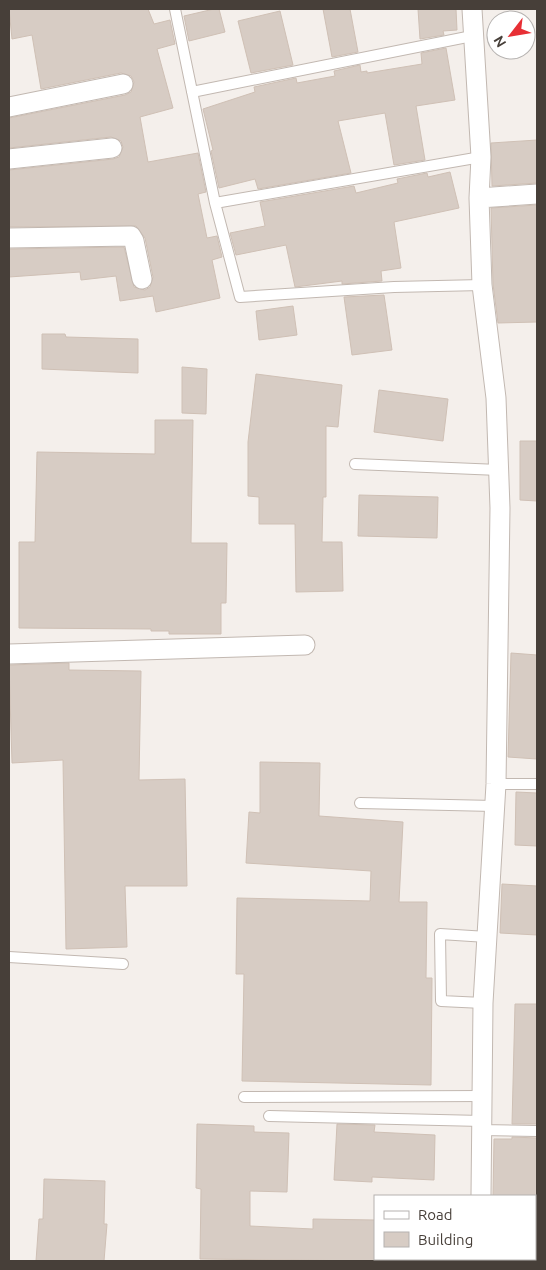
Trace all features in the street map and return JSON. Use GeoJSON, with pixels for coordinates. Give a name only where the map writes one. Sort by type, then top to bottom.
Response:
{"type":"FeatureCollection","features":[{"type":"Feature","properties":{"kind":"street"},"geometry":{"type":"LineString","coordinates":[[472,9],[480,157],[479,198],[482,285],[496,398],[499,470],[496,784],[483,1003],[480,1195]]}},
{"type":"Feature","properties":{"kind":"street"},"geometry":{"type":"LineString","coordinates":[[9,107],[124,84]]}},
{"type":"Feature","properties":{"kind":"street"},"geometry":{"type":"LineString","coordinates":[[9,159],[112,148]]}},
{"type":"Feature","properties":{"kind":"street"},"geometry":{"type":"LineString","coordinates":[[479,198],[537,194]]}},
{"type":"Feature","properties":{"kind":"street"},"geometry":{"type":"LineString","coordinates":[[9,238],[131,236],[134,241],[142,278]]}},
{"type":"Feature","properties":{"kind":"street"},"geometry":{"type":"LineString","coordinates":[[9,654],[305,645]]}},
{"type":"Feature","properties":{"kind":"lane"},"geometry":{"type":"LineString","coordinates":[[175,9],[215,203],[240,297],[394,287],[482,285]]}},
{"type":"Feature","properties":{"kind":"lane"},"geometry":{"type":"LineString","coordinates":[[192,92],[472,36]]}},
{"type":"Feature","properties":{"kind":"lane"},"geometry":{"type":"LineString","coordinates":[[215,203],[480,157]]}},
{"type":"Feature","properties":{"kind":"lane"},"geometry":{"type":"LineString","coordinates":[[355,464],[499,470]]}},
{"type":"Feature","properties":{"kind":"lane"},"geometry":{"type":"LineString","coordinates":[[496,784],[537,784]]}},
{"type":"Feature","properties":{"kind":"lane"},"geometry":{"type":"LineString","coordinates":[[360,803],[494,806]]}},
{"type":"Feature","properties":{"kind":"lane"},"geometry":{"type":"LineString","coordinates":[[483,1003],[441,1001],[440,934],[487,937]]}},
{"type":"Feature","properties":{"kind":"lane"},"geometry":{"type":"LineString","coordinates":[[9,957],[123,964]]}},
{"type":"Feature","properties":{"kind":"lane"},"geometry":{"type":"LineString","coordinates":[[244,1097],[482,1096]]}},
{"type":"Feature","properties":{"kind":"lane"},"geometry":{"type":"LineString","coordinates":[[269,1116],[482,1126],[537,1131]]}},
{"type":"Feature","properties":{"kind":"lane"},"geometry":{"type":"LineString","coordinates":[[480,1260],[537,1261]]}},
{"type":"Feature","properties":{"kind":"building"},"geometry":{"type":"Polygon","coordinates":[[[9,9],[148,9],[154,24],[170,20],[175,44],[157,49],[173,108],[140,117],[148,162],[198,153],[206,192],[198,194],[207,238],[217,236],[222,257],[212,260],[220,298],[156,312],[153,296],[120,301],[116,276],[81,280],[80,272],[9,277],[9,249],[124,247],[134,287],[145,290],[150,287],[153,277],[145,238],[136,226],[9,227],[9,170],[113,159],[119,157],[123,147],[121,141],[111,137],[9,148],[9,118],[125,95],[131,92],[134,82],[131,76],[121,73],[41,89],[32,35],[12,39],[9,9]]]}},
{"type":"Feature","properties":{"kind":"building"},"geometry":{"type":"Polygon","coordinates":[[[219,9],[225,32],[189,41],[184,16],[219,9]]]}},
{"type":"Feature","properties":{"kind":"building"},"geometry":{"type":"Polygon","coordinates":[[[323,9],[350,9],[358,52],[332,57],[323,9]]]}},
{"type":"Feature","properties":{"kind":"building"},"geometry":{"type":"Polygon","coordinates":[[[418,9],[456,9],[457,30],[443,31],[444,35],[420,39],[418,9]]]}},
{"type":"Feature","properties":{"kind":"building"},"geometry":{"type":"Polygon","coordinates":[[[280,11],[293,65],[251,73],[238,21],[280,11]]]}},
{"type":"Feature","properties":{"kind":"building"},"geometry":{"type":"Polygon","coordinates":[[[446,48],[455,100],[416,106],[425,160],[394,165],[385,113],[338,121],[351,173],[258,189],[255,179],[219,188],[211,151],[213,150],[203,109],[255,92],[254,87],[296,78],[297,83],[335,76],[334,71],[360,65],[361,72],[367,71],[367,73],[422,64],[421,53],[446,48]]]}},
{"type":"Feature","properties":{"kind":"building"},"geometry":{"type":"Polygon","coordinates":[[[537,140],[537,183],[492,186],[491,143],[537,140]]]}},
{"type":"Feature","properties":{"kind":"building"},"geometry":{"type":"Polygon","coordinates":[[[450,172],[459,208],[394,222],[401,268],[381,271],[382,281],[342,284],[342,281],[295,287],[286,245],[236,255],[230,233],[265,226],[260,202],[354,186],[356,193],[398,183],[397,179],[427,173],[428,177],[450,172]]]}},
{"type":"Feature","properties":{"kind":"building"},"geometry":{"type":"Polygon","coordinates":[[[537,205],[537,322],[498,323],[493,284],[491,208],[537,205]]]}},
{"type":"Feature","properties":{"kind":"building"},"geometry":{"type":"Polygon","coordinates":[[[384,295],[392,350],[352,355],[344,297],[384,295]]]}},
{"type":"Feature","properties":{"kind":"building"},"geometry":{"type":"Polygon","coordinates":[[[293,306],[297,335],[259,340],[256,311],[293,306]]]}},
{"type":"Feature","properties":{"kind":"building"},"geometry":{"type":"Polygon","coordinates":[[[42,334],[65,334],[66,337],[138,339],[138,373],[42,369],[42,334]]]}},
{"type":"Feature","properties":{"kind":"building"},"geometry":{"type":"Polygon","coordinates":[[[182,367],[207,369],[206,414],[182,413],[182,367]]]}},
{"type":"Feature","properties":{"kind":"building"},"geometry":{"type":"Polygon","coordinates":[[[256,374],[342,385],[338,427],[326,426],[326,497],[323,497],[322,542],[342,542],[343,591],[296,592],[295,524],[259,524],[259,497],[248,496],[248,442],[256,374]]]}},
{"type":"Feature","properties":{"kind":"building"},"geometry":{"type":"Polygon","coordinates":[[[379,390],[448,399],[443,441],[374,432],[379,390]]]}},
{"type":"Feature","properties":{"kind":"building"},"geometry":{"type":"Polygon","coordinates":[[[155,420],[193,420],[191,543],[227,543],[226,603],[221,603],[221,634],[169,634],[169,631],[151,631],[151,629],[19,628],[19,542],[35,542],[37,452],[155,454],[155,420]]]}},
{"type":"Feature","properties":{"kind":"building"},"geometry":{"type":"Polygon","coordinates":[[[520,441],[537,441],[537,501],[520,500],[520,441]]]}},
{"type":"Feature","properties":{"kind":"building"},"geometry":{"type":"Polygon","coordinates":[[[359,495],[438,497],[437,538],[358,536],[359,495]]]}},
{"type":"Feature","properties":{"kind":"building"},"geometry":{"type":"Polygon","coordinates":[[[511,653],[537,655],[537,759],[508,757],[511,653]]]}},
{"type":"Feature","properties":{"kind":"building"},"geometry":{"type":"Polygon","coordinates":[[[69,663],[69,670],[141,671],[139,780],[185,779],[187,886],[125,886],[127,947],[66,949],[63,760],[12,763],[9,665],[69,663]]]}},
{"type":"Feature","properties":{"kind":"building"},"geometry":{"type":"Polygon","coordinates":[[[260,762],[320,763],[319,816],[403,822],[399,902],[427,902],[426,978],[432,978],[431,1085],[242,1081],[244,974],[236,974],[237,898],[370,901],[371,871],[246,863],[249,812],[260,813],[260,762]]]}},
{"type":"Feature","properties":{"kind":"building"},"geometry":{"type":"Polygon","coordinates":[[[516,792],[537,793],[537,846],[515,845],[516,792]]]}},
{"type":"Feature","properties":{"kind":"building"},"geometry":{"type":"Polygon","coordinates":[[[502,884],[537,886],[537,935],[500,933],[502,884]]]}},
{"type":"Feature","properties":{"kind":"building"},"geometry":{"type":"Polygon","coordinates":[[[515,1004],[537,1004],[537,1124],[512,1124],[515,1004]]]}},
{"type":"Feature","properties":{"kind":"building"},"geometry":{"type":"Polygon","coordinates":[[[197,1124],[254,1126],[254,1132],[289,1133],[287,1192],[250,1191],[250,1226],[313,1229],[313,1219],[374,1220],[375,1261],[200,1259],[201,1189],[196,1188],[197,1124]]]}},
{"type":"Feature","properties":{"kind":"building"},"geometry":{"type":"Polygon","coordinates":[[[337,1124],[375,1125],[374,1132],[435,1135],[434,1180],[372,1177],[372,1182],[334,1180],[337,1124]]]}},
{"type":"Feature","properties":{"kind":"building"},"geometry":{"type":"Polygon","coordinates":[[[512,1137],[537,1138],[537,1196],[493,1195],[494,1139],[512,1139],[512,1137]]]}},
{"type":"Feature","properties":{"kind":"building"},"geometry":{"type":"Polygon","coordinates":[[[44,1179],[105,1181],[104,1224],[107,1224],[104,1261],[36,1261],[39,1219],[43,1219],[44,1179]]]}}]}
